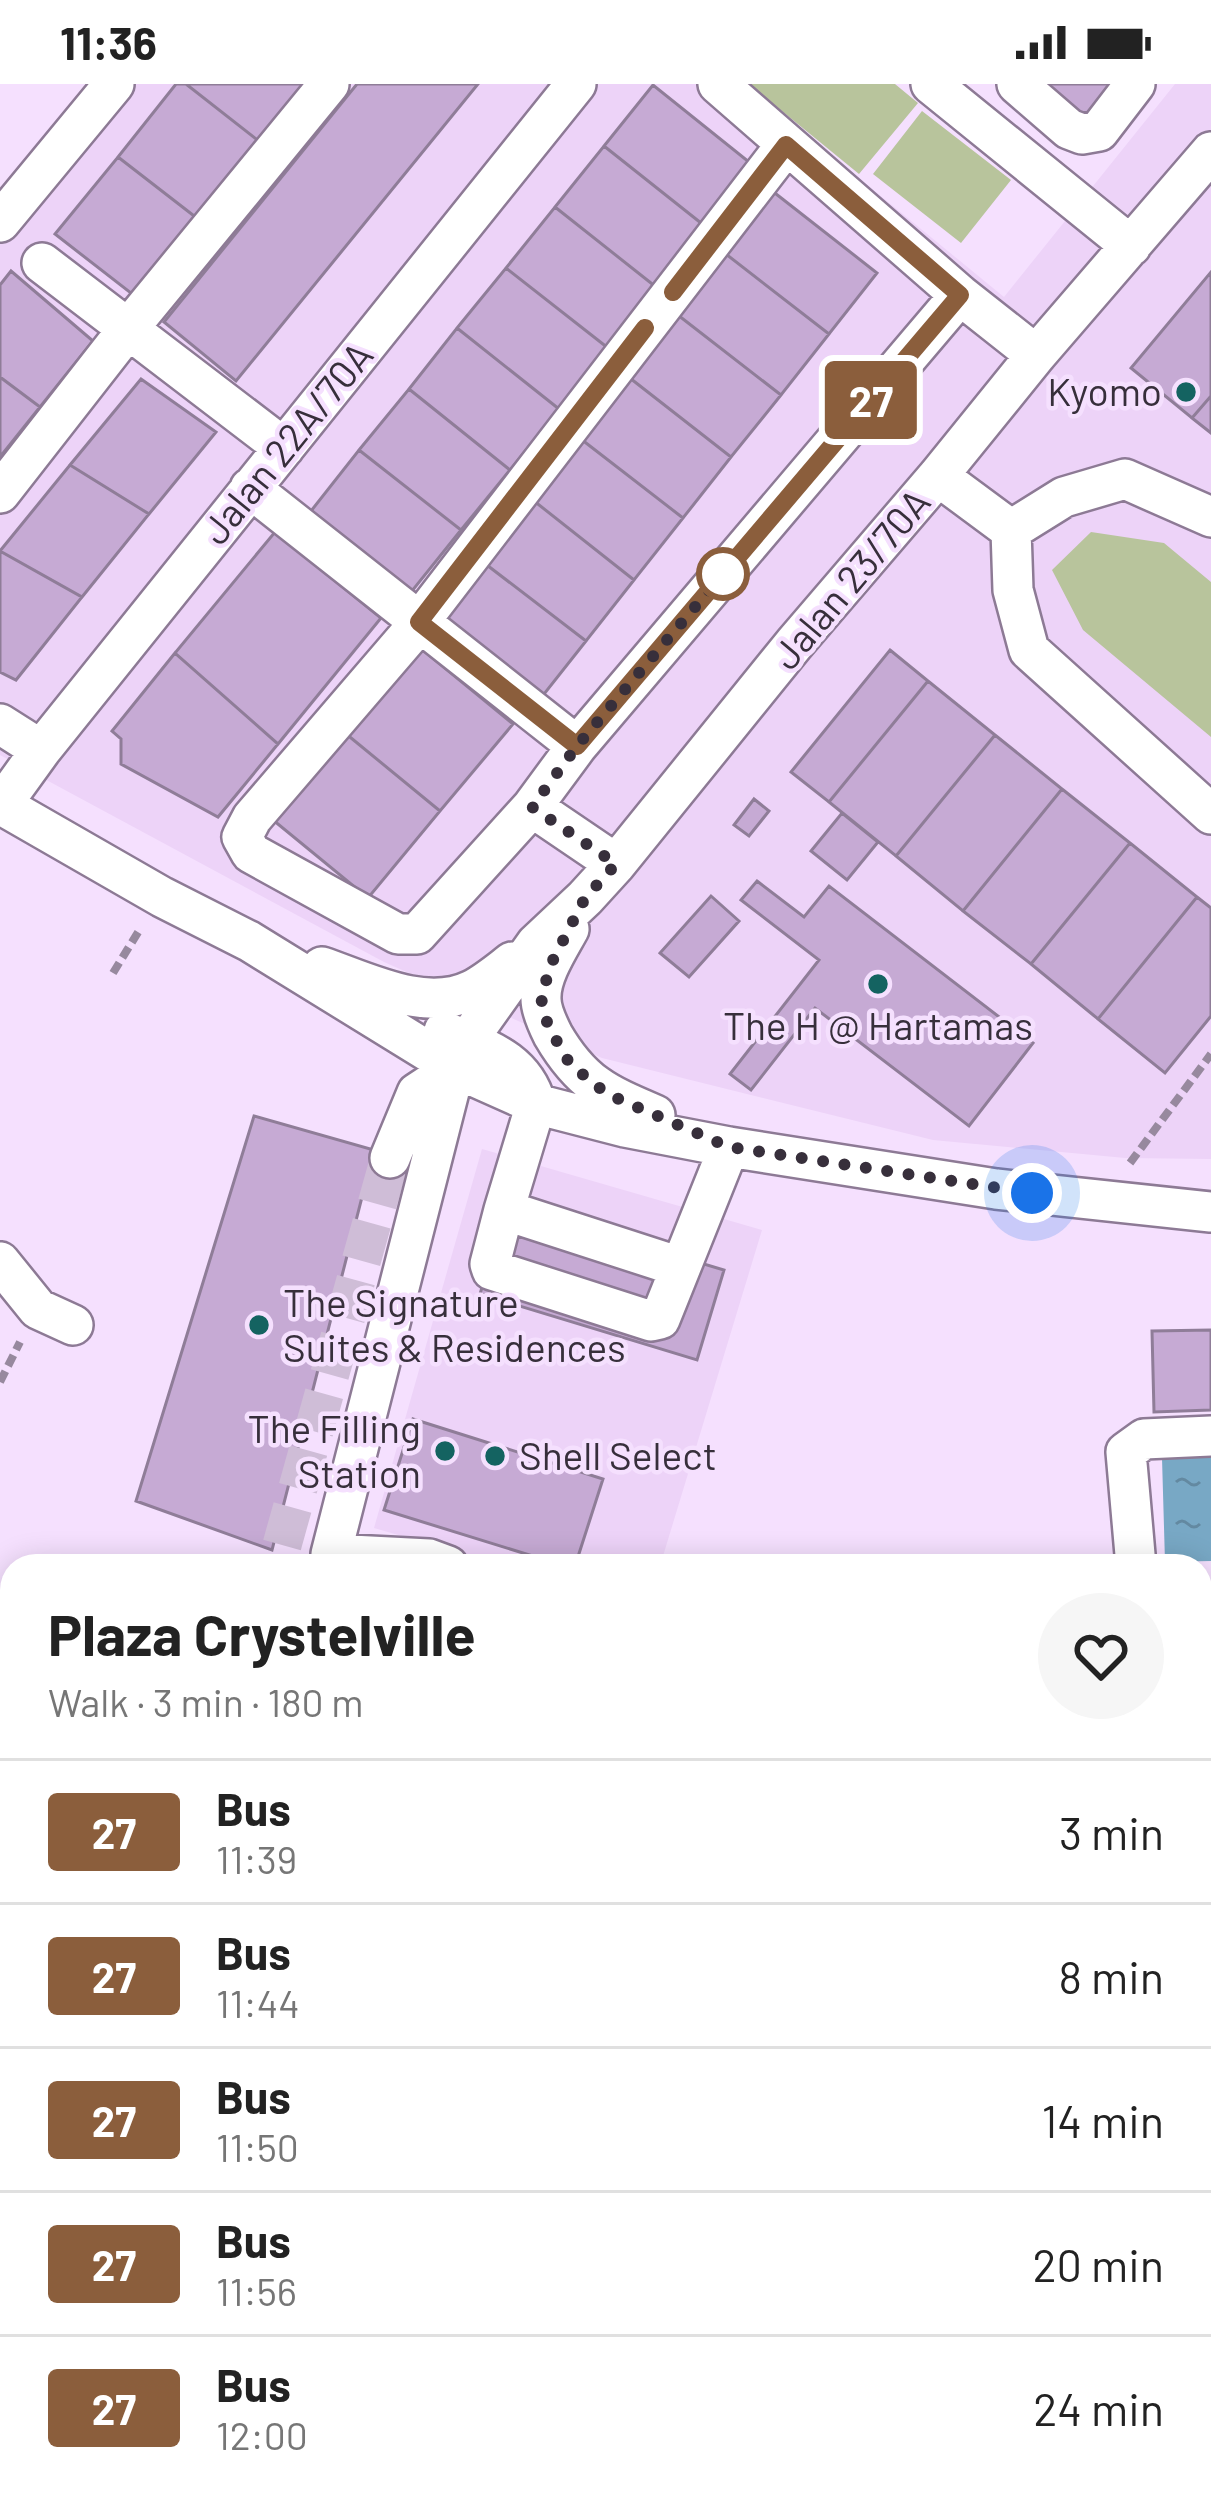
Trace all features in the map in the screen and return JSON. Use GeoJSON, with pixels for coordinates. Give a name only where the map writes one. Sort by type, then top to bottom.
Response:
{"type":"FeatureCollection","features":[{"type":"Feature","properties":{"kind":"street"},"geometry":{"type":"LineString","coordinates":[[0,222],[114,84]]}},
{"type":"Feature","properties":{"kind":"street"},"geometry":{"type":"LineString","coordinates":[[0,493],[128,328],[329,84]]}},
{"type":"Feature","properties":{"kind":"street","name":"Jalan 22A/70A"},"geometry":{"type":"LineString","coordinates":[[1,804],[577,84]]}},
{"type":"Feature","properties":{"kind":"street"},"geometry":{"type":"LineString","coordinates":[[718,84],[960,295],[1036,355]]}},
{"type":"Feature","properties":{"kind":"street"},"geometry":{"type":"LineString","coordinates":[[931,84],[1131,246]]}},
{"type":"Feature","properties":{"kind":"street"},"geometry":{"type":"LineString","coordinates":[[1017,84],[1069,129],[1082,134],[1099,131],[1135,84]]}},
{"type":"Feature","properties":{"kind":"street"},"geometry":{"type":"LineString","coordinates":[[786,145],[419,622],[253,818],[242,837],[251,853],[398,934],[417,934],[532,807],[577,746],[960,295]]}},
{"type":"Feature","properties":{"kind":"street","name":"Jalan 23/70A"},"geometry":{"type":"LineString","coordinates":[[461,1055],[536,944],[616,864],[794,644],[1211,152]]}},
{"type":"Feature","properties":{"kind":"street"},"geometry":{"type":"LineString","coordinates":[[42,263],[284,448]]}},
{"type":"Feature","properties":{"kind":"street"},"geometry":{"type":"LineString","coordinates":[[938,476],[1011,530]]}},
{"type":"Feature","properties":{"kind":"street"},"geometry":{"type":"LineString","coordinates":[[1011,530],[1064,496],[1124,479],[1211,517]]}},
{"type":"Feature","properties":{"kind":"street"},"geometry":{"type":"LineString","coordinates":[[250,488],[577,746]]}},
{"type":"Feature","properties":{"kind":"street"},"geometry":{"type":"LineString","coordinates":[[1011,530],[1013,590],[1029,650],[1211,814]]}},
{"type":"Feature","properties":{"kind":"street"},"geometry":{"type":"LineString","coordinates":[[0,724],[41,750]]}},
{"type":"Feature","properties":{"kind":"street"},"geometry":{"type":"LineString","coordinates":[[1,804],[162,897],[461,1055],[536,1104],[729,1147],[996,1189],[1211,1212]]}},
{"type":"Feature","properties":{"kind":"street"},"geometry":{"type":"LineString","coordinates":[[532,807],[616,864]]}},
{"type":"Feature","properties":{"kind":"street","name":"Jalan 23/70A"},"geometry":{"type":"LineString","coordinates":[[585,898],[551,964],[541,998],[548,1026],[570,1064],[607,1094],[729,1147]]}},
{"type":"Feature","properties":{"kind":"street"},"geometry":{"type":"LineString","coordinates":[[249,941],[397,993],[441,999],[469,992],[536,944]]}},
{"type":"Feature","properties":{"kind":"street"},"geometry":{"type":"LineString","coordinates":[[390,1159],[417,1093],[461,1055]]}},
{"type":"Feature","properties":{"kind":"street"},"geometry":{"type":"LineString","coordinates":[[331,1554],[461,1055]]}},
{"type":"Feature","properties":{"kind":"street"},"geometry":{"type":"LineString","coordinates":[[536,1104],[504,1210],[492,1270],[651,1321],[660,1318],[729,1147]]}},
{"type":"Feature","properties":{"kind":"street"},"geometry":{"type":"LineString","coordinates":[[504,1210],[680,1267]]}},
{"type":"Feature","properties":{"kind":"street"},"geometry":{"type":"LineString","coordinates":[[0,1262],[38,1309],[74,1325]]}},
{"type":"Feature","properties":{"kind":"street"},"geometry":{"type":"LineString","coordinates":[[1135,1554],[1126,1452],[1144,1439],[1211,1436]]}},
{"type":"Feature","properties":{"kind":"path"},"geometry":{"type":"LineString","coordinates":[[113,974],[134,938]]}},
{"type":"Feature","properties":{"kind":"path"},"geometry":{"type":"LineString","coordinates":[[1103,1201],[1211,1054]]}},
{"type":"Feature","properties":{"kind":"shaded area"},"geometry":{"type":"Polygon","coordinates":[[[90,84],[744,84],[1004,297],[1175,84],[1211,84],[1211,1159],[1125,1158],[933,1140],[602,1058],[384,962],[0,755],[0,189],[90,84]]]}},
{"type":"Feature","properties":{"kind":"shaded area"},"geometry":{"type":"Polygon","coordinates":[[[482,1149],[762,1230],[664,1554],[464,1554],[374,1528],[482,1149]]]}},
{"type":"Feature","properties":{"kind":"green space"},"geometry":{"type":"Polygon","coordinates":[[[749,84],[895,84],[918,103],[859,174],[749,84]]]}},
{"type":"Feature","properties":{"kind":"green space"},"geometry":{"type":"Polygon","coordinates":[[[922,111],[1011,180],[961,243],[873,174],[922,111]]]}},
{"type":"Feature","properties":{"kind":"green space"},"geometry":{"type":"Polygon","coordinates":[[[1091,532],[1164,543],[1211,582],[1211,737],[1083,630],[1052,570],[1091,532]]]}},
{"type":"Feature","properties":{"kind":"water"},"geometry":{"type":"Polygon","coordinates":[[[1211,1457],[1211,1554],[1165,1554],[1162,1458],[1211,1457]]]}},
{"type":"Feature","properties":{"kind":"building"},"geometry":{"type":"Polygon","coordinates":[[[176,84],[186,84],[260,142],[198,219],[118,157],[176,84]]]}},
{"type":"Feature","properties":{"kind":"building"},"geometry":{"type":"Polygon","coordinates":[[[186,84],[306,84],[260,142],[186,84]]]}},
{"type":"Feature","properties":{"kind":"building"},"geometry":{"type":"Polygon","coordinates":[[[357,84],[478,84],[236,381],[164,322],[357,84]]]}},
{"type":"Feature","properties":{"kind":"building"},"geometry":{"type":"Polygon","coordinates":[[[1045,84],[1112,84],[1085,117],[1045,84]]]}},
{"type":"Feature","properties":{"kind":"building"},"geometry":{"type":"Polygon","coordinates":[[[653,85],[754,166],[706,227],[604,146],[653,85]]]}},
{"type":"Feature","properties":{"kind":"building"},"geometry":{"type":"Polygon","coordinates":[[[604,146],[706,227],[656,287],[555,207],[604,146]]]}},
{"type":"Feature","properties":{"kind":"building"},"geometry":{"type":"Polygon","coordinates":[[[118,157],[198,219],[136,297],[55,234],[118,157]]]}},
{"type":"Feature","properties":{"kind":"building"},"geometry":{"type":"Polygon","coordinates":[[[771,190],[877,273],[829,334],[722,251],[771,190]]]}},
{"type":"Feature","properties":{"kind":"building"},"geometry":{"type":"Polygon","coordinates":[[[555,207],[656,287],[608,348],[506,268],[555,207]]]}},
{"type":"Feature","properties":{"kind":"building"},"geometry":{"type":"Polygon","coordinates":[[[722,251],[829,334],[781,395],[674,312],[722,251]]]}},
{"type":"Feature","properties":{"kind":"building"},"geometry":{"type":"Polygon","coordinates":[[[506,268],[608,348],[559,409],[457,328],[506,268]]]}},
{"type":"Feature","properties":{"kind":"building"},"geometry":{"type":"Polygon","coordinates":[[[11,271],[93,341],[40,407],[0,377],[0,285],[11,271]]]}},
{"type":"Feature","properties":{"kind":"building"},"geometry":{"type":"Polygon","coordinates":[[[1211,272],[1211,396],[1192,418],[1131,368],[1211,272]]]}},
{"type":"Feature","properties":{"kind":"building"},"geometry":{"type":"Polygon","coordinates":[[[674,312],[781,395],[731,457],[626,375],[674,312]]]}},
{"type":"Feature","properties":{"kind":"building"},"geometry":{"type":"Polygon","coordinates":[[[457,328],[559,409],[510,470],[409,389],[457,328]]]}},
{"type":"Feature","properties":{"kind":"building"},"geometry":{"type":"Polygon","coordinates":[[[626,375],[731,457],[683,518],[577,436],[626,375]]]}},
{"type":"Feature","properties":{"kind":"building"},"geometry":{"type":"Polygon","coordinates":[[[0,377],[40,407],[0,457],[0,377]]]}},
{"type":"Feature","properties":{"kind":"building"},"geometry":{"type":"Polygon","coordinates":[[[141,379],[216,432],[149,514],[70,465],[141,379]]]}},
{"type":"Feature","properties":{"kind":"building"},"geometry":{"type":"Polygon","coordinates":[[[409,389],[510,470],[461,530],[359,450],[409,389]]]}},
{"type":"Feature","properties":{"kind":"building"},"geometry":{"type":"Polygon","coordinates":[[[1211,396],[1211,433],[1192,418],[1211,396]]]}},
{"type":"Feature","properties":{"kind":"building"},"geometry":{"type":"Polygon","coordinates":[[[577,436],[683,518],[634,580],[529,497],[577,436]]]}},
{"type":"Feature","properties":{"kind":"building"},"geometry":{"type":"Polygon","coordinates":[[[359,450],[461,530],[412,591],[311,511],[359,450]]]}},
{"type":"Feature","properties":{"kind":"building"},"geometry":{"type":"Polygon","coordinates":[[[70,465],[149,514],[82,597],[0,551],[70,465]]]}},
{"type":"Feature","properties":{"kind":"building"},"geometry":{"type":"Polygon","coordinates":[[[529,497],[634,580],[586,641],[479,559],[529,497]]]}},
{"type":"Feature","properties":{"kind":"building"},"geometry":{"type":"Polygon","coordinates":[[[275,532],[381,618],[278,744],[175,653],[275,532]]]}},
{"type":"Feature","properties":{"kind":"building"},"geometry":{"type":"Polygon","coordinates":[[[0,551],[82,597],[16,680],[0,672],[0,551]]]}},
{"type":"Feature","properties":{"kind":"building"},"geometry":{"type":"Polygon","coordinates":[[[479,559],[586,641],[537,703],[431,620],[479,559]]]}},
{"type":"Feature","properties":{"kind":"building"},"geometry":{"type":"Polygon","coordinates":[[[418,646],[513,724],[440,811],[345,733],[418,646]]]}},
{"type":"Feature","properties":{"kind":"building"},"geometry":{"type":"Polygon","coordinates":[[[890,650],[928,681],[829,802],[791,772],[890,650]]]}},
{"type":"Feature","properties":{"kind":"building"},"geometry":{"type":"Polygon","coordinates":[[[175,653],[278,744],[218,817],[121,764],[121,739],[112,731],[175,653]]]}},
{"type":"Feature","properties":{"kind":"building"},"geometry":{"type":"Polygon","coordinates":[[[928,681],[995,735],[896,856],[829,802],[928,681]]]}},
{"type":"Feature","properties":{"kind":"building"},"geometry":{"type":"Polygon","coordinates":[[[345,733],[440,811],[368,898],[273,820],[345,733]]]}},
{"type":"Feature","properties":{"kind":"building"},"geometry":{"type":"Polygon","coordinates":[[[995,735],[1062,789],[963,911],[896,856],[995,735]]]}},
{"type":"Feature","properties":{"kind":"building"},"geometry":{"type":"Polygon","coordinates":[[[1062,789],[1130,843],[1031,964],[963,911],[1062,789]]]}},
{"type":"Feature","properties":{"kind":"building"},"geometry":{"type":"Polygon","coordinates":[[[754,799],[769,811],[749,836],[734,825],[754,799]]]}},
{"type":"Feature","properties":{"kind":"building"},"geometry":{"type":"Polygon","coordinates":[[[842,813],[878,842],[847,880],[811,851],[842,813]]]}},
{"type":"Feature","properties":{"kind":"building"},"geometry":{"type":"Polygon","coordinates":[[[1130,843],[1197,897],[1098,1019],[1031,964],[1130,843]]]}},
{"type":"Feature","properties":{"kind":"building","name":"The H @ Hartamas"},"geometry":{"type":"Polygon","coordinates":[[[757,881],[804,917],[829,886],[1033,1043],[969,1126],[815,1008],[751,1090],[730,1074],[819,960],[741,900],[757,881]]]}},
{"type":"Feature","properties":{"kind":"building"},"geometry":{"type":"Polygon","coordinates":[[[711,896],[739,921],[689,977],[660,953],[711,896]]]}},
{"type":"Feature","properties":{"kind":"building"},"geometry":{"type":"Polygon","coordinates":[[[1197,897],[1211,908],[1211,1016],[1165,1073],[1098,1019],[1197,897]]]}},
{"type":"Feature","properties":{"kind":"building","name":"The Signature Suites & Residences"},"geometry":{"type":"Polygon","coordinates":[[[254,1116],[374,1150],[272,1550],[136,1501],[254,1116]]]}},
{"type":"Feature","properties":{"kind":"building"},"geometry":{"type":"Polygon","coordinates":[[[507,1205],[724,1270],[697,1360],[480,1294],[507,1205]]]}},
{"type":"Feature","properties":{"kind":"building"},"geometry":{"type":"Polygon","coordinates":[[[1211,1330],[1211,1410],[1154,1412],[1152,1331],[1211,1330]]]}},
{"type":"Feature","properties":{"kind":"building"},"geometry":{"type":"Polygon","coordinates":[[[413,1419],[603,1479],[579,1554],[526,1554],[384,1510],[413,1419]]]}},
{"type":"Feature","properties":{"kind":"tunnel"},"geometry":{"type":"LineString","coordinates":[[282,1545],[390,1158]]}},
{"type":"Feature","properties":{"kind":"bus line","name":"27"},"geometry":{"type":"LineString","coordinates":[[645,328],[419,622],[577,746],[960,295],[786,145],[673,292]]}},
{"type":"Feature","properties":{"kind":"place","name":"Kyomo"},"geometry":{"type":"Point","coordinates":[1186,392]}},
{"type":"Feature","properties":{"kind":"place","name":"The H @ Hartamas"},"geometry":{"type":"Point","coordinates":[878,984]}},
{"type":"Feature","properties":{"kind":"place","name":"The Signature Suites & Residences"},"geometry":{"type":"Point","coordinates":[259,1325]}},
{"type":"Feature","properties":{"kind":"place","name":"The Filling Station"},"geometry":{"type":"Point","coordinates":[445,1451]}},
{"type":"Feature","properties":{"kind":"place","name":"Shell Select"},"geometry":{"type":"Point","coordinates":[495,1456]}},
{"type":"Feature","properties":{"kind":"route"},"geometry":{"type":"LineString","coordinates":[[723,574],[577,746],[532,807],[616,864],[585,898],[551,964],[541,998],[548,1026],[570,1064],[607,1094],[729,1147],[1032,1193]]}}]}
